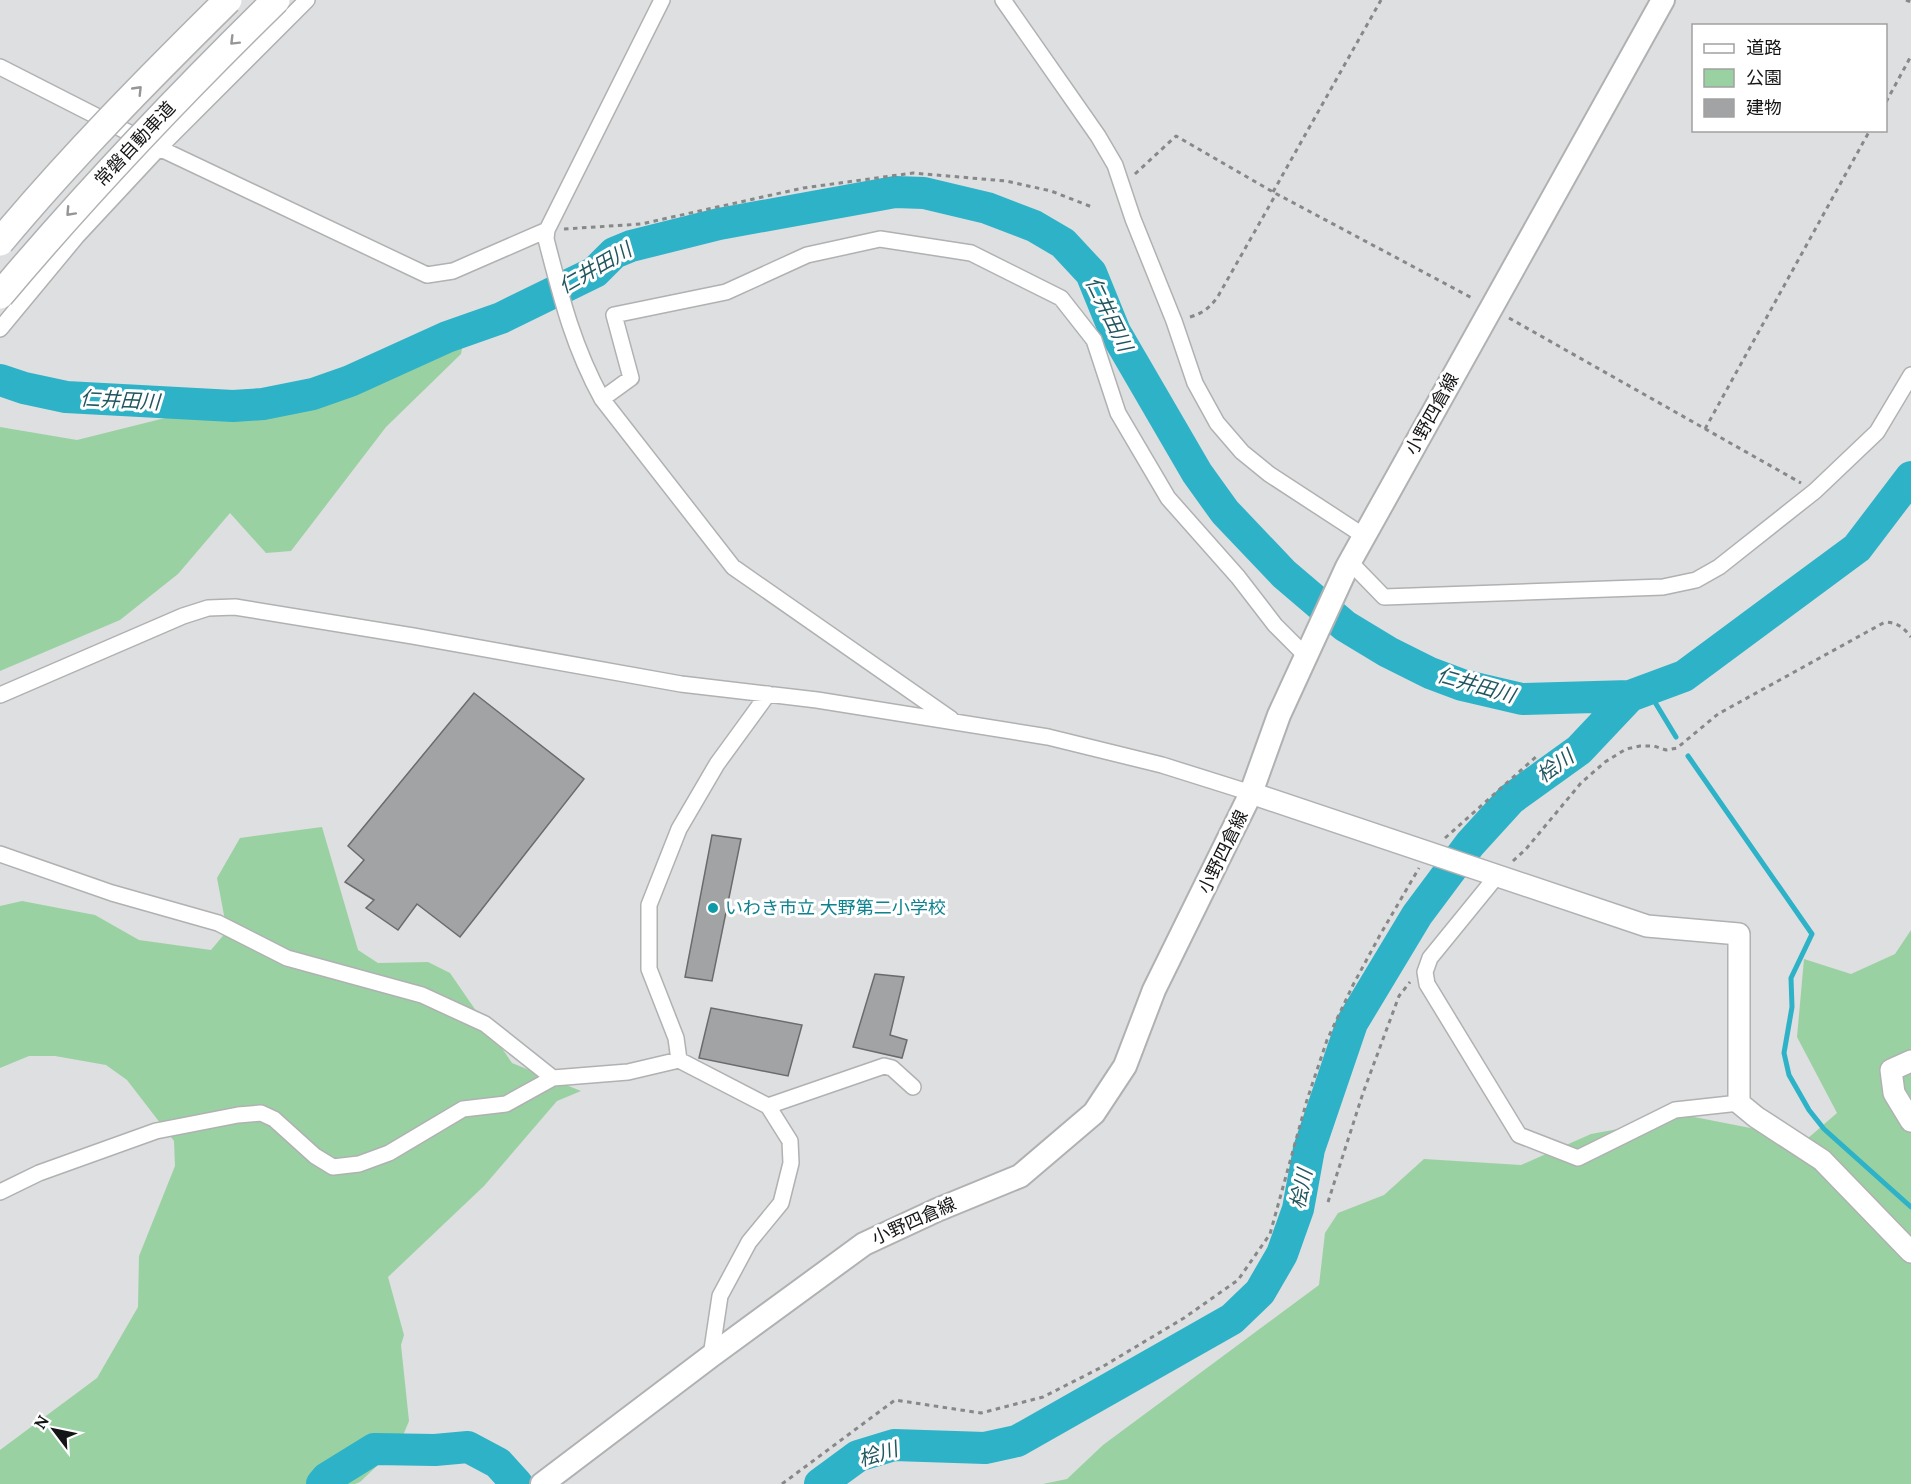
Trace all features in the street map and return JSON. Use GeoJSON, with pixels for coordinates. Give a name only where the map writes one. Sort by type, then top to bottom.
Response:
{"type":"FeatureCollection","features":[{"type":"Feature","properties":{"kind":"highway","name":"常磐自動車道"},"geometry":{"type":"LineString","coordinates":[[0,242],[61,171],[138,89],[228,0]]}},
{"type":"Feature","properties":{"kind":"highway","name":"常磐自動車道"},"geometry":{"type":"LineString","coordinates":[[0,295],[60,223],[209,66],[276,0]]}},
{"type":"Feature","properties":{"kind":"main road","name":"小野四倉線"},"geometry":{"type":"LineString","coordinates":[[542,1484],[864,1244],[937,1210],[1020,1176],[1094,1113],[1125,1066],[1154,990],[1251,793],[1279,715],[1348,565],[1663,0]]}},
{"type":"Feature","properties":{"kind":"street"},"geometry":{"type":"LineString","coordinates":[[0,329],[77,236],[159,148],[307,0]]}},
{"type":"Feature","properties":{"kind":"street"},"geometry":{"type":"LineString","coordinates":[[662,0],[547,235],[566,318],[588,373],[602,399],[734,567],[956,722]]}},
{"type":"Feature","properties":{"kind":"street"},"geometry":{"type":"LineString","coordinates":[[1003,0],[1098,136],[1115,165],[1195,383],[1217,423],[1242,452],[1269,474],[1364,536]]}},
{"type":"Feature","properties":{"kind":"street"},"geometry":{"type":"LineString","coordinates":[[0,68],[159,148],[428,275],[453,271],[547,235]]}},
{"type":"Feature","properties":{"kind":"street"},"geometry":{"type":"LineString","coordinates":[[602,399],[631,378],[614,315],[726,292],[807,255],[880,239],[971,253],[1061,298],[1094,340],[1118,413],[1168,498],[1238,577],[1275,625],[1306,656]]}},
{"type":"Feature","properties":{"kind":"street"},"geometry":{"type":"LineString","coordinates":[[1348,565],[1384,597],[1663,587],[1696,580],[1719,567],[1815,491],[1877,432],[1911,375]]}},
{"type":"Feature","properties":{"kind":"street"},"geometry":{"type":"LineString","coordinates":[[0,695],[183,616],[208,608],[235,607],[681,684],[818,700],[1048,737],[1162,765],[1251,793],[1647,926],[1739,934],[1739,1103]]}},
{"type":"Feature","properties":{"kind":"street"},"geometry":{"type":"LineString","coordinates":[[679,1060],[676,1038],[649,969],[649,905],[679,829],[717,764],[768,694]]}},
{"type":"Feature","properties":{"kind":"street"},"geometry":{"type":"LineString","coordinates":[[0,854],[112,894],[218,923],[287,958],[422,995],[485,1024],[553,1078]]}},
{"type":"Feature","properties":{"kind":"street"},"geometry":{"type":"LineString","coordinates":[[1496,877],[1430,957],[1425,972],[1427,984],[1519,1135],[1578,1158],[1675,1110],[1739,1103],[1756,1117],[1822,1160],[1911,1252]]}},
{"type":"Feature","properties":{"kind":"street"},"geometry":{"type":"LineString","coordinates":[[0,1192],[39,1173],[156,1131],[238,1114],[261,1113],[274,1119],[315,1156],[333,1167],[359,1164],[389,1153],[462,1108],[506,1104],[553,1078],[628,1072],[679,1060],[768,1106],[790,1141],[791,1163],[781,1203],[749,1242],[720,1296],[711,1356]]}},
{"type":"Feature","properties":{"kind":"street"},"geometry":{"type":"LineString","coordinates":[[1911,1061],[1891,1070],[1893,1093],[1911,1121]]}},
{"type":"Feature","properties":{"kind":"street"},"geometry":{"type":"LineString","coordinates":[[768,1106],[884,1066],[892,1068],[913,1087]]}},
{"type":"Feature","properties":{"kind":"path"},"geometry":{"type":"LineString","coordinates":[[1174,321],[1202,313],[1217,298],[1381,0]]}},
{"type":"Feature","properties":{"kind":"path"},"geometry":{"type":"LineString","coordinates":[[1906,0],[1911,3]]}},
{"type":"Feature","properties":{"kind":"path"},"geometry":{"type":"LineString","coordinates":[[1887,100],[1911,56]]}},
{"type":"Feature","properties":{"kind":"path"},"geometry":{"type":"LineString","coordinates":[[1705,429],[1869,132]]}},
{"type":"Feature","properties":{"kind":"path"},"geometry":{"type":"LineString","coordinates":[[1122,185],[1176,136],[1275,193],[1490,307],[1815,491]]}},
{"type":"Feature","properties":{"kind":"path"},"geometry":{"type":"LineString","coordinates":[[547,235],[641,224],[803,188],[913,173],[1006,180],[1051,190],[1092,207]]}},
{"type":"Feature","properties":{"kind":"path"},"geometry":{"type":"LineString","coordinates":[[1496,877],[1526,849],[1581,783],[1605,762],[1626,749],[1640,746],[1654,746],[1666,750],[1677,748],[1718,714],[1885,622],[1895,622],[1904,627],[1911,637]]}},
{"type":"Feature","properties":{"kind":"path"},"geometry":{"type":"LineString","coordinates":[[782,1484],[894,1400],[981,1413],[1043,1397],[1102,1367],[1174,1324],[1238,1280],[1270,1234],[1307,1100],[1328,1040],[1353,985],[1403,893],[1428,854],[1538,755]]}},
{"type":"Feature","properties":{"kind":"path"},"geometry":{"type":"LineString","coordinates":[[1328,1202],[1363,1093],[1399,996],[1430,957]]}},
{"type":"Feature","properties":{"kind":"green space"},"geometry":{"type":"Polygon","coordinates":[[[442,322],[466,327],[461,354],[386,427],[291,551],[266,553],[230,513],[178,574],[120,620],[0,671],[0,427],[77,440],[181,414],[261,406],[377,363],[442,322]]]}},
{"type":"Feature","properties":{"kind":"green space"},"geometry":{"type":"Polygon","coordinates":[[[322,827],[358,950],[378,963],[428,962],[450,973],[512,1063],[581,1091],[557,1101],[484,1186],[388,1277],[404,1335],[401,1345],[409,1421],[399,1445],[360,1482],[355,1484],[0,1484],[0,1450],[97,1378],[138,1307],[139,1256],[175,1166],[174,1141],[127,1080],[106,1065],[55,1056],[29,1056],[0,1068],[0,906],[22,901],[95,915],[139,940],[211,950],[227,931],[217,878],[240,838],[322,827]]]}},
{"type":"Feature","properties":{"kind":"green space"},"geometry":{"type":"Polygon","coordinates":[[[1911,930],[1911,1484],[1043,1484],[1067,1479],[1103,1445],[1319,1285],[1325,1233],[1338,1213],[1384,1195],[1424,1159],[1521,1165],[1591,1134],[1689,1116],[1807,1139],[1837,1113],[1797,1037],[1804,959],[1851,974],[1895,954],[1911,930]]]}},
{"type":"Feature","properties":{"kind":"building"},"geometry":{"type":"Polygon","coordinates":[[[474,693],[584,779],[460,937],[417,904],[398,930],[366,908],[374,900],[345,882],[364,860],[348,846],[474,693]]]}},
{"type":"Feature","properties":{"kind":"building","name":"いわき市立 大野第二小学校"},"geometry":{"type":"Polygon","coordinates":[[[712,835],[741,839],[712,981],[685,977],[712,835]]]}},
{"type":"Feature","properties":{"kind":"building"},"geometry":{"type":"Polygon","coordinates":[[[875,974],[904,977],[890,1035],[907,1040],[902,1058],[853,1047],[875,974]]]}},
{"type":"Feature","properties":{"kind":"building"},"geometry":{"type":"Polygon","coordinates":[[[711,1008],[802,1025],[788,1076],[699,1058],[711,1008]]]}},
{"type":"Feature","properties":{"kind":"waterway","name":"仁井田川"},"geometry":{"type":"LineString","coordinates":[[0,380],[66,397],[233,406],[263,404],[313,394],[350,381],[447,337],[501,318],[595,272],[614,253],[631,246],[719,224],[895,192],[924,193],[987,208],[1034,226],[1063,243],[1091,273],[1115,332],[1197,473],[1225,512],[1284,574],[1345,626],[1388,652],[1430,673],[1462,685],[1522,699],[1630,696],[1684,676],[1857,548],[1911,477]]}},
{"type":"Feature","properties":{"kind":"waterway"},"geometry":{"type":"LineString","coordinates":[[1647,689],[1676,737]]}},
{"type":"Feature","properties":{"kind":"waterway","name":"桧川"},"geometry":{"type":"LineString","coordinates":[[820,1484],[858,1456],[894,1445],[985,1448],[1017,1441],[1232,1319],[1260,1292],[1282,1254],[1298,1209],[1309,1149],[1352,1023],[1417,915],[1470,844],[1511,799],[1579,750],[1630,696]]}},
{"type":"Feature","properties":{"kind":"waterway"},"geometry":{"type":"LineString","coordinates":[[1688,756],[1812,934],[1791,978],[1792,1007],[1784,1053],[1789,1075],[1809,1110],[1824,1129],[1911,1207]]}},
{"type":"Feature","properties":{"kind":"waterway","name":"桧川"},"geometry":{"type":"LineString","coordinates":[[322,1484],[327,1478],[374,1449],[435,1450],[468,1447],[498,1463],[517,1484]]}},
{"type":"Feature","properties":{"kind":"place","name":"いわき市立 大野第二小学校"},"geometry":{"type":"Point","coordinates":[713,908]}}]}
